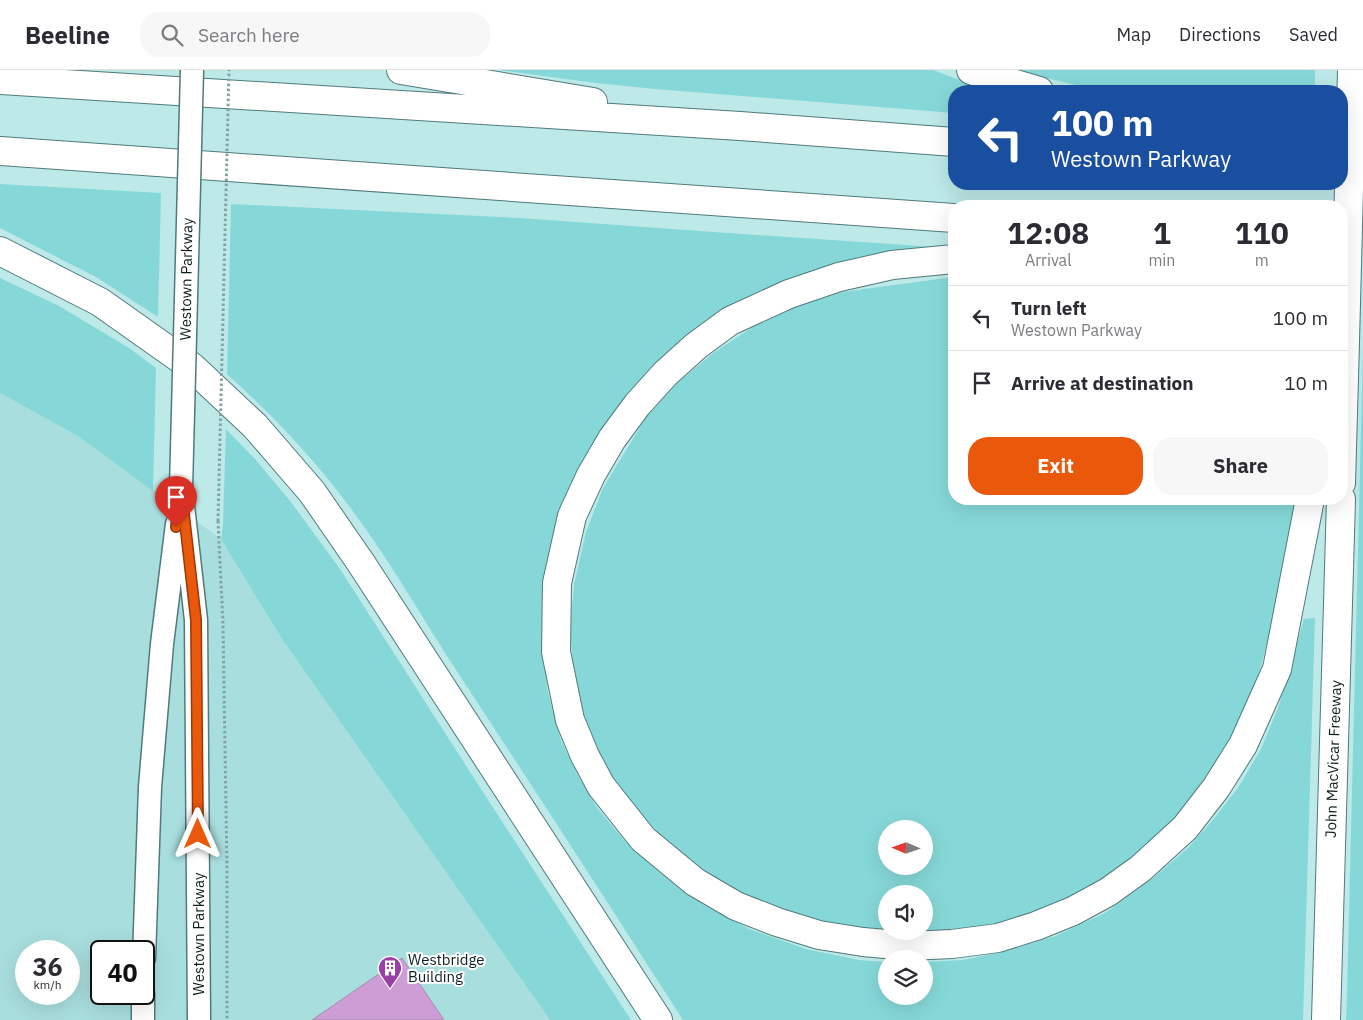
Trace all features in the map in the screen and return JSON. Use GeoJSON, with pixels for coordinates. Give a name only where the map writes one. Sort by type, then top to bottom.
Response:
{"type":"FeatureCollection","features":[{"type":"Feature","properties":{"kind":"highway"},"geometry":{"type":"LineString","coordinates":[[401,70],[740,126]]}},
{"type":"Feature","properties":{"kind":"highway"},"geometry":{"type":"LineString","coordinates":[[972,70],[985,76],[1017,85]]}},
{"type":"Feature","properties":{"kind":"highway"},"geometry":{"type":"LineString","coordinates":[[1348,200],[1352,70]]}},
{"type":"Feature","properties":{"kind":"highway"},"geometry":{"type":"LineString","coordinates":[[0,80],[740,126],[948,142]]}},
{"type":"Feature","properties":{"kind":"highway"},"geometry":{"type":"LineString","coordinates":[[1348,140],[1363,142]]}},
{"type":"Feature","properties":{"kind":"highway"},"geometry":{"type":"LineString","coordinates":[[0,151],[948,218]]}},
{"type":"Feature","properties":{"kind":"highway"},"geometry":{"type":"LineString","coordinates":[[1348,170],[1363,171]]}},
{"type":"Feature","properties":{"kind":"highway"},"geometry":{"type":"LineString","coordinates":[[0,250],[100,302],[192,367],[255,426],[312,492],[366,571],[658,1020]]}},
{"type":"Feature","properties":{"kind":"highway"},"geometry":{"type":"LineString","coordinates":[[948,260],[892,265],[839,277],[789,294],[730,322],[696,346],[665,374],[637,405],[612,439],[591,475],[572,516],[557,583],[556,652],[570,720],[584,756],[601,786],[643,839],[695,882],[736,906],[777,922],[819,935],[863,942],[908,946],[952,944],[998,938],[1036,926],[1073,911],[1108,892],[1140,869],[1185,828],[1216,788],[1243,745],[1277,669],[1309,505]]}},
{"type":"Feature","properties":{"kind":"highway","name":"John MacVicar Freeway"},"geometry":{"type":"LineString","coordinates":[[1326,1020],[1341,505]]}},
{"type":"Feature","properties":{"kind":"street","name":"Westown Parkway"},"geometry":{"type":"LineString","coordinates":[[145,940],[151,768],[162,644],[181,488],[192,70]]}},
{"type":"Feature","properties":{"kind":"street","name":"Westown Parkway"},"geometry":{"type":"LineString","coordinates":[[181,488],[196,620],[199,1020]]}},
{"type":"Feature","properties":{"kind":"street"},"geometry":{"type":"LineString","coordinates":[[143,1005],[143,1020]]}},
{"type":"Feature","properties":{"kind":"path"},"geometry":{"type":"LineString","coordinates":[[227,1020],[227,868],[223,624],[218,520],[229,70]]}},
{"type":"Feature","properties":{"kind":"shaded area"},"geometry":{"type":"Polygon","coordinates":[[[498,70],[933,70],[975,85],[948,85],[948,113],[596,83],[498,70]]]}},
{"type":"Feature","properties":{"kind":"shaded area"},"geometry":{"type":"Polygon","coordinates":[[[1014,70],[1315,70],[1315,85],[1076,85],[1014,70]]]}},
{"type":"Feature","properties":{"kind":"shaded area"},"geometry":{"type":"Polygon","coordinates":[[[0,184],[161,193],[158,317],[96,277],[0,228],[0,184]]]}},
{"type":"Feature","properties":{"kind":"shaded area"},"geometry":{"type":"Polygon","coordinates":[[[231,204],[520,218],[948,248],[850,262],[790,278],[751,297],[673,351],[548,562],[542,604],[542,646],[548,693],[561,740],[578,776],[598,809],[625,841],[662,874],[704,905],[749,929],[806,949],[859,960],[878,961],[878,1005],[933,1005],[933,962],[963,960],[1007,951],[1055,936],[1105,913],[1147,883],[1187,849],[1238,788],[1261,749],[1278,708],[1304,619],[1315,618],[1303,1020],[683,1020],[362,523],[304,451],[227,374],[231,204]]]}},
{"type":"Feature","properties":{"kind":"shaded area"},"geometry":{"type":"Polygon","coordinates":[[[0,278],[59,306],[129,348],[156,368],[153,491],[78,436],[0,393],[0,278]]]}},
{"type":"Feature","properties":{"kind":"shaded area"},"geometry":{"type":"Polygon","coordinates":[[[948,278],[948,505],[1295,505],[1277,608],[1256,683],[1229,746],[1198,793],[1166,829],[1124,864],[1077,894],[1039,911],[986,927],[946,934],[933,933],[933,885],[878,885],[878,931],[849,930],[759,903],[718,881],[680,853],[645,821],[618,787],[601,756],[583,715],[574,676],[570,629],[574,585],[586,532],[603,488],[648,414],[676,384],[712,354],[751,328],[803,304],[842,292],[948,278]]]}},
{"type":"Feature","properties":{"kind":"shaded area"},"geometry":{"type":"Polygon","coordinates":[[[1363,348],[1363,1020],[1346,1020],[1347,993],[1363,348]]]}},
{"type":"Feature","properties":{"kind":"shaded area"},"geometry":{"type":"Polygon","coordinates":[[[0,393],[78,436],[221,539],[282,639],[550,1020],[0,1020],[0,393]]]}},
{"type":"Feature","properties":{"kind":"shaded area"},"geometry":{"type":"Polygon","coordinates":[[[226,429],[255,459],[291,502],[340,569],[631,1020],[550,1020],[282,639],[221,539],[226,429]]]}},
{"type":"Feature","properties":{"kind":"building","name":"Westbridge Building"},"geometry":{"type":"Polygon","coordinates":[[[402,958],[444,1020],[312,1020],[402,958]]]}},
{"type":"Feature","properties":{"kind":"place","name":"Westbridge Building"},"geometry":{"type":"Point","coordinates":[390,989]}},
{"type":"Feature","properties":{"kind":"route"},"geometry":{"type":"LineString","coordinates":[[176,527],[181,488],[196,620],[198,834]]}}]}
